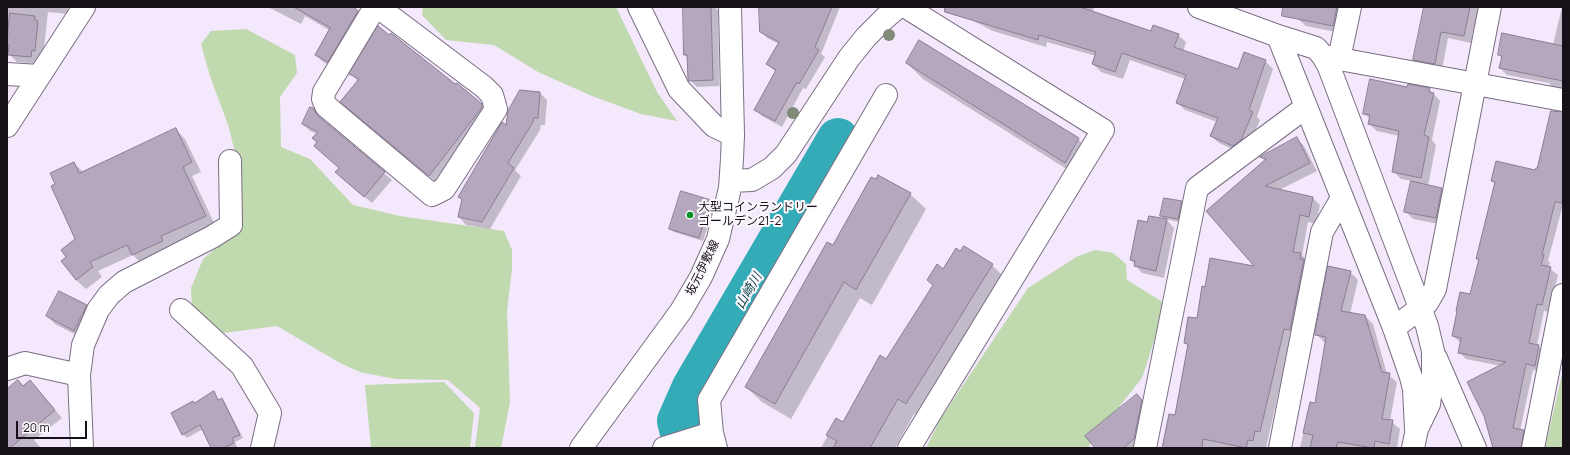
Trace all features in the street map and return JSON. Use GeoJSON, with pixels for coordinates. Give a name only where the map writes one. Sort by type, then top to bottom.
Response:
{"type":"FeatureCollection","features":[{"type":"Feature","properties":{"kind":"street"},"geometry":{"type":"LineString","coordinates":[[7,126],[84,7]]}},
{"type":"Feature","properties":{"kind":"street"},"geometry":{"type":"LineString","coordinates":[[375,7],[324,92],[323,99],[326,106],[432,195],[444,189],[496,109],[492,95],[484,87],[378,7]]}},
{"type":"Feature","properties":{"kind":"street"},"geometry":{"type":"LineString","coordinates":[[639,7],[679,89],[714,126],[733,135]]}},
{"type":"Feature","properties":{"kind":"street","name":"坂元伊敷線"},"geometry":{"type":"LineString","coordinates":[[581,448],[680,311],[701,277],[718,239],[731,181],[733,135],[730,7]]}},
{"type":"Feature","properties":{"kind":"street"},"geometry":{"type":"LineString","coordinates":[[731,181],[752,180],[772,168],[786,154],[849,58],[866,37],[898,7]]}},
{"type":"Feature","properties":{"kind":"street"},"geometry":{"type":"LineString","coordinates":[[906,7],[1103,130],[909,448]]}},
{"type":"Feature","properties":{"kind":"street"},"geometry":{"type":"LineString","coordinates":[[1198,7],[1316,48],[1331,57],[1563,100]]}},
{"type":"Feature","properties":{"kind":"street"},"geometry":{"type":"LineString","coordinates":[[1350,7],[1331,57],[1329,67],[1427,326],[1433,352],[1475,448]]}},
{"type":"Feature","properties":{"kind":"street"},"geometry":{"type":"LineString","coordinates":[[1394,328],[1427,303],[1435,289],[1490,7]]}},
{"type":"Feature","properties":{"kind":"street"},"geometry":{"type":"LineString","coordinates":[[1278,36],[1394,328],[1411,376],[1414,389],[1415,439]]}},
{"type":"Feature","properties":{"kind":"street"},"geometry":{"type":"LineString","coordinates":[[7,74],[39,76]]}},
{"type":"Feature","properties":{"kind":"street"},"geometry":{"type":"LineString","coordinates":[[665,448],[714,441],[709,400],[886,95]]}},
{"type":"Feature","properties":{"kind":"street"},"geometry":{"type":"LineString","coordinates":[[1144,448],[1197,188],[1306,107]]}},
{"type":"Feature","properties":{"kind":"street"},"geometry":{"type":"LineString","coordinates":[[82,448],[79,375],[83,345],[98,310],[109,295],[124,282],[212,237],[231,225],[230,161]]}},
{"type":"Feature","properties":{"kind":"street"},"geometry":{"type":"LineString","coordinates":[[1280,448],[1322,232],[1342,198]]}},
{"type":"Feature","properties":{"kind":"street"},"geometry":{"type":"LineString","coordinates":[[1533,448],[1563,295]]}},
{"type":"Feature","properties":{"kind":"street"},"geometry":{"type":"LineString","coordinates":[[181,310],[242,366],[270,413],[262,448]]}},
{"type":"Feature","properties":{"kind":"street"},"geometry":{"type":"LineString","coordinates":[[1415,439],[1429,404],[1433,376],[1433,352]]}},
{"type":"Feature","properties":{"kind":"street"},"geometry":{"type":"LineString","coordinates":[[7,369],[25,363],[79,375]]}},
{"type":"Feature","properties":{"kind":"green space"},"geometry":{"type":"Polygon","coordinates":[[[423,7],[616,7],[657,92],[677,121],[641,114],[592,96],[538,72],[494,45],[446,40],[422,15],[423,7]]]}},
{"type":"Feature","properties":{"kind":"green space"},"geometry":{"type":"Polygon","coordinates":[[[246,29],[295,55],[297,73],[280,97],[281,147],[310,159],[353,205],[400,216],[504,231],[512,250],[512,269],[507,311],[510,402],[501,448],[475,448],[480,408],[448,380],[395,379],[360,372],[340,363],[277,326],[216,334],[192,312],[191,288],[203,259],[232,234],[239,167],[228,125],[210,76],[201,44],[211,31],[246,29]]]}},
{"type":"Feature","properties":{"kind":"green space"},"geometry":{"type":"Polygon","coordinates":[[[1095,250],[1113,253],[1126,264],[1127,280],[1166,304],[1142,378],[1088,448],[926,448],[941,418],[1028,288],[1078,256],[1095,250]]]}},
{"type":"Feature","properties":{"kind":"green space"},"geometry":{"type":"Polygon","coordinates":[[[1563,370],[1563,448],[1545,448],[1563,370]]]}},
{"type":"Feature","properties":{"kind":"green space"},"geometry":{"type":"Polygon","coordinates":[[[444,382],[474,413],[470,448],[371,448],[365,385],[444,382]]]}},
{"type":"Feature","properties":{"kind":"building"},"geometry":{"type":"Polygon","coordinates":[[[294,7],[354,7],[358,11],[328,62],[315,55],[330,28],[294,7]]]}},
{"type":"Feature","properties":{"kind":"building"},"geometry":{"type":"Polygon","coordinates":[[[683,7],[711,7],[713,80],[689,81],[688,79],[687,55],[684,55],[683,7]]]}},
{"type":"Feature","properties":{"kind":"building"},"geometry":{"type":"Polygon","coordinates":[[[759,7],[832,7],[815,47],[819,50],[799,84],[797,82],[775,121],[754,110],[776,70],[766,64],[779,42],[760,32],[759,7]]]}},
{"type":"Feature","properties":{"kind":"building"},"geometry":{"type":"Polygon","coordinates":[[[945,7],[1080,7],[1151,31],[1153,25],[1179,34],[1174,47],[1238,69],[1244,52],[1266,60],[1249,110],[1253,112],[1241,140],[1233,146],[1210,136],[1218,118],[1176,103],[1186,75],[1122,53],[1115,72],[1092,64],[1096,52],[1039,35],[1038,40],[945,12],[945,7]]]}},
{"type":"Feature","properties":{"kind":"building"},"geometry":{"type":"Polygon","coordinates":[[[1283,7],[1337,7],[1333,26],[1282,16],[1283,7]]]}},
{"type":"Feature","properties":{"kind":"building"},"geometry":{"type":"Polygon","coordinates":[[[1424,7],[1470,7],[1464,36],[1441,32],[1435,64],[1413,60],[1424,7]]]}},
{"type":"Feature","properties":{"kind":"building"},"geometry":{"type":"Polygon","coordinates":[[[10,13],[35,16],[35,20],[38,21],[35,51],[32,50],[31,57],[8,55],[9,45],[7,45],[7,42],[10,13]]]}},
{"type":"Feature","properties":{"kind":"building"},"geometry":{"type":"Polygon","coordinates":[[[378,26],[389,35],[391,33],[482,104],[480,110],[429,176],[340,102],[359,79],[349,74],[378,26]]]}},
{"type":"Feature","properties":{"kind":"building"},"geometry":{"type":"Polygon","coordinates":[[[1502,33],[1563,46],[1563,81],[1499,68],[1502,56],[1498,55],[1502,33]]]}},
{"type":"Feature","properties":{"kind":"building"},"geometry":{"type":"Polygon","coordinates":[[[919,40],[1079,138],[1065,163],[906,63],[919,40]]]}},
{"type":"Feature","properties":{"kind":"building"},"geometry":{"type":"Polygon","coordinates":[[[1370,79],[1407,87],[1408,84],[1430,88],[1429,92],[1434,93],[1424,135],[1429,137],[1421,178],[1392,172],[1399,131],[1368,124],[1370,115],[1363,114],[1370,79]]]}},
{"type":"Feature","properties":{"kind":"building"},"geometry":{"type":"Polygon","coordinates":[[[520,90],[540,92],[538,118],[534,118],[508,163],[514,168],[482,222],[458,217],[462,199],[458,197],[502,122],[506,125],[508,111],[520,90]]]}},
{"type":"Feature","properties":{"kind":"building"},"geometry":{"type":"Polygon","coordinates":[[[310,107],[313,108],[318,116],[385,172],[364,197],[335,172],[339,168],[314,146],[317,142],[312,138],[318,132],[302,124],[310,107]]]}},
{"type":"Feature","properties":{"kind":"building"},"geometry":{"type":"Polygon","coordinates":[[[1551,111],[1563,112],[1563,203],[1555,202],[1542,255],[1544,255],[1541,265],[1551,267],[1542,305],[1537,304],[1529,343],[1539,345],[1535,366],[1526,364],[1513,428],[1524,430],[1521,448],[1493,448],[1484,416],[1467,382],[1506,362],[1458,353],[1461,338],[1452,336],[1456,311],[1460,292],[1470,294],[1479,259],[1476,259],[1495,182],[1491,181],[1496,161],[1535,170],[1537,168],[1551,111]]]}},
{"type":"Feature","properties":{"kind":"building"},"geometry":{"type":"Polygon","coordinates":[[[176,128],[192,162],[183,167],[206,216],[161,236],[163,241],[132,255],[127,245],[90,262],[93,267],[76,280],[61,261],[66,257],[61,250],[75,239],[51,186],[55,184],[50,173],[74,162],[79,173],[176,128]]]}},
{"type":"Feature","properties":{"kind":"building"},"geometry":{"type":"Polygon","coordinates":[[[1297,137],[1310,163],[1265,186],[1313,197],[1309,217],[1300,215],[1293,252],[1301,253],[1300,259],[1304,259],[1290,330],[1284,329],[1260,432],[1255,431],[1253,441],[1248,440],[1246,448],[1203,439],[1202,448],[1162,448],[1169,414],[1175,415],[1188,344],[1184,343],[1188,317],[1197,318],[1202,286],[1205,287],[1210,258],[1254,266],[1206,211],[1266,159],[1260,157],[1297,137]]]}},
{"type":"Feature","properties":{"kind":"building"},"geometry":{"type":"Polygon","coordinates":[[[878,175],[911,193],[856,290],[844,282],[775,404],[745,387],[827,242],[833,245],[871,177],[876,179],[878,175]]]}},
{"type":"Feature","properties":{"kind":"building"},"geometry":{"type":"Polygon","coordinates":[[[1411,181],[1442,188],[1436,218],[1404,212],[1411,181]]]}},
{"type":"Feature","properties":{"kind":"building","name":"大型コインランドリー ゴールデン21-2"},"geometry":{"type":"Polygon","coordinates":[[[681,191],[711,200],[699,238],[669,229],[681,191]]]}},
{"type":"Feature","properties":{"kind":"building"},"geometry":{"type":"Polygon","coordinates":[[[1164,198],[1182,201],[1178,219],[1160,216],[1164,198]]]}},
{"type":"Feature","properties":{"kind":"building"},"geometry":{"type":"Polygon","coordinates":[[[1149,216],[1167,219],[1156,271],[1134,266],[1135,261],[1130,260],[1138,220],[1147,222],[1149,216]]]}},
{"type":"Feature","properties":{"kind":"building"},"geometry":{"type":"Polygon","coordinates":[[[964,246],[993,264],[906,404],[898,399],[870,448],[833,448],[837,441],[826,435],[836,418],[843,422],[880,355],[886,359],[933,285],[927,280],[937,264],[943,269],[956,248],[960,251],[964,246]]]}},
{"type":"Feature","properties":{"kind":"building"},"geometry":{"type":"Polygon","coordinates":[[[1328,266],[1351,271],[1341,311],[1365,315],[1382,372],[1390,373],[1382,419],[1393,420],[1389,444],[1375,441],[1374,448],[1338,442],[1336,448],[1310,448],[1313,435],[1303,433],[1310,402],[1315,403],[1326,337],[1315,335],[1328,266]]]}},
{"type":"Feature","properties":{"kind":"building"},"geometry":{"type":"Polygon","coordinates":[[[59,291],[87,305],[74,331],[46,316],[59,291]]]}},
{"type":"Feature","properties":{"kind":"building"},"geometry":{"type":"Polygon","coordinates":[[[18,380],[23,386],[30,380],[55,410],[10,448],[7,448],[7,389],[18,380]]]}},
{"type":"Feature","properties":{"kind":"building"},"geometry":{"type":"Polygon","coordinates":[[[214,391],[218,400],[222,398],[240,435],[232,438],[234,443],[223,448],[211,448],[200,425],[182,435],[171,413],[193,401],[194,403],[214,391]]]}},
{"type":"Feature","properties":{"kind":"building"},"geometry":{"type":"Polygon","coordinates":[[[1137,394],[1142,400],[1134,439],[1123,448],[1095,448],[1085,436],[1137,394]]]}},
{"type":"Feature","properties":{"kind":"waterway","name":"山崎川"},"geometry":{"type":"LineString","coordinates":[[685,448],[678,421],[693,387],[838,139]]}},
{"type":"Feature","properties":{"kind":"place","name":"大型コインランドリー ゴールデン21-2"},"geometry":{"type":"Point","coordinates":[690,215]}}]}
